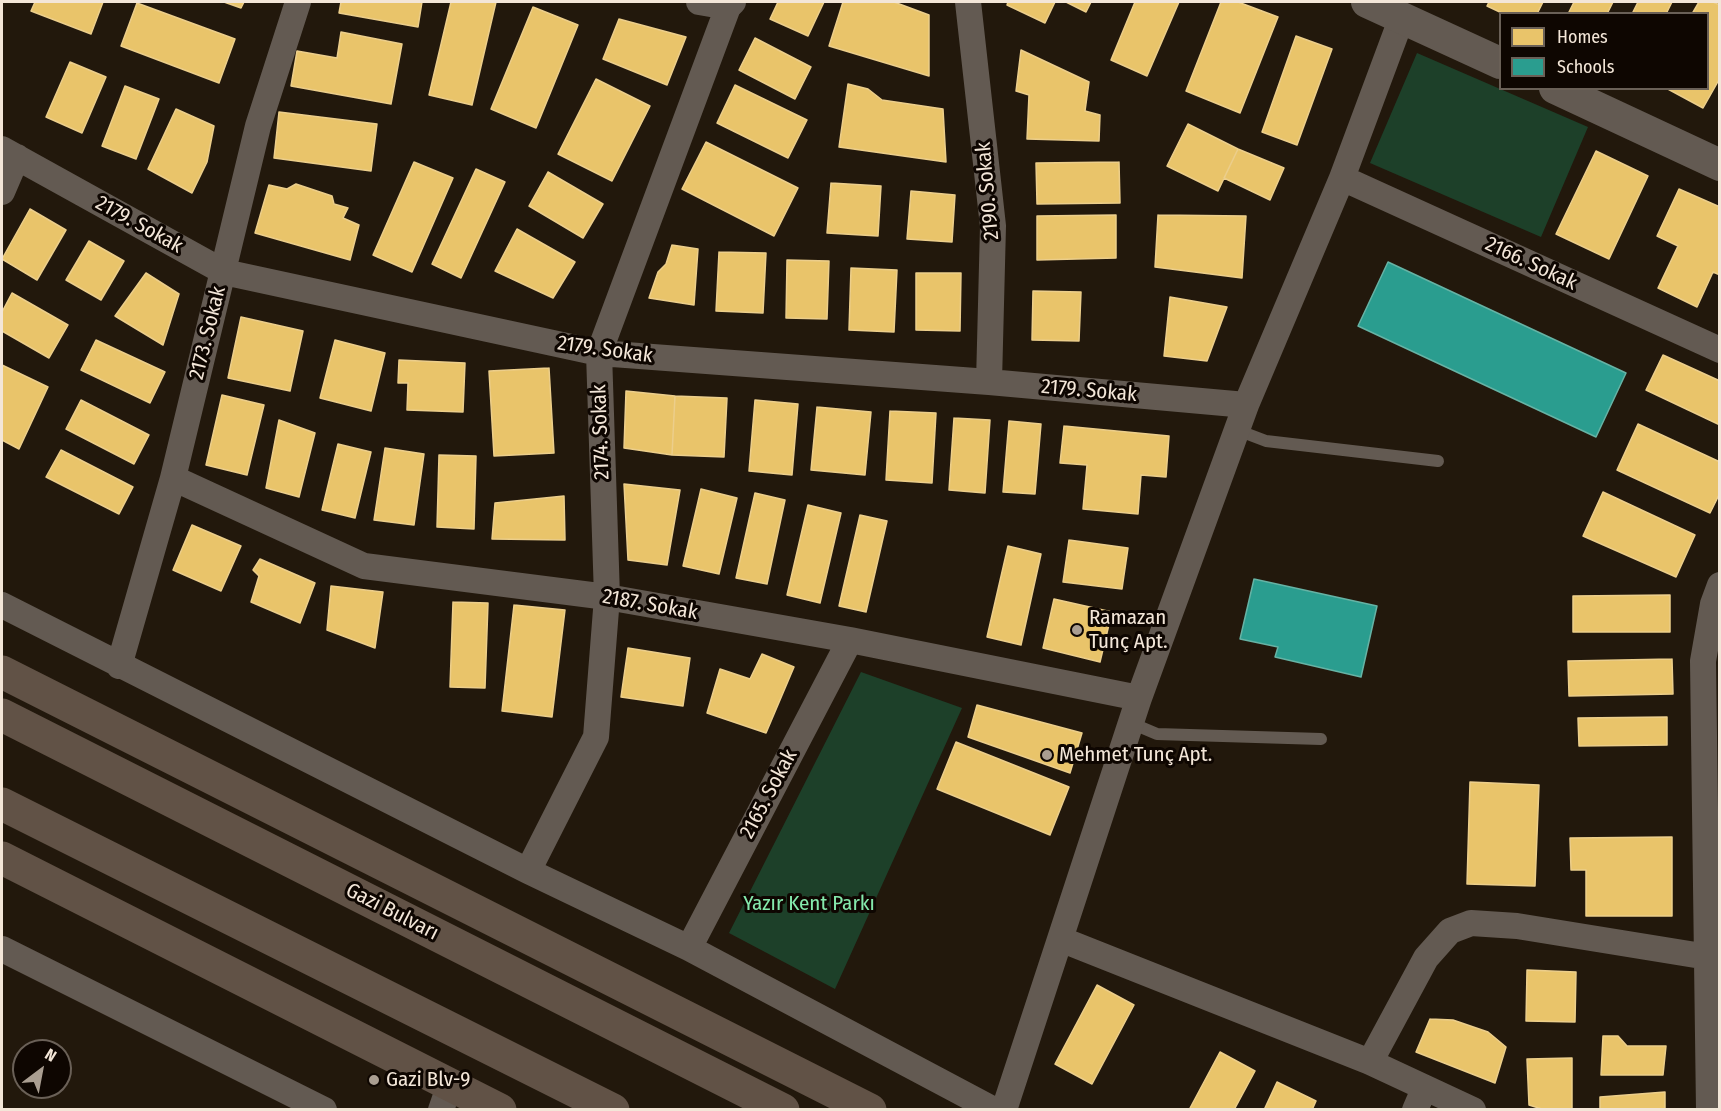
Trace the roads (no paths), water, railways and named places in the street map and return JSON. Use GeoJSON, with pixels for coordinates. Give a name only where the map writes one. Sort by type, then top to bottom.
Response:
{"type":"FeatureCollection","features":[{"type":"Feature","properties":{"kind":"highway"},"geometry":{"type":"LineString","coordinates":[[2,672],[870,1110]]}},
{"type":"Feature","properties":{"kind":"highway","name":"Gazi Bulvarı"},"geometry":{"type":"LineString","coordinates":[[2,715],[783,1110]]}},
{"type":"Feature","properties":{"kind":"highway"},"geometry":{"type":"LineString","coordinates":[[2,804],[613,1110]]}},
{"type":"Feature","properties":{"kind":"highway"},"geometry":{"type":"LineString","coordinates":[[2,858],[445,1097],[500,1110]]}},
{"type":"Feature","properties":{"kind":"street","name":"2173. Sokak"},"geometry":{"type":"LineString","coordinates":[[119,666],[173,478],[258,126],[298,2]]}},
{"type":"Feature","properties":{"kind":"street"},"geometry":{"type":"LineString","coordinates":[[699,2],[731,4]]}},
{"type":"Feature","properties":{"kind":"street","name":"2190. Sokak"},"geometry":{"type":"LineString","coordinates":[[969,2],[993,226],[989,382]]}},
{"type":"Feature","properties":{"kind":"street"},"geometry":{"type":"LineString","coordinates":[[1367,2],[1499,63]]}},
{"type":"Feature","properties":{"kind":"street","name":"2174. Sokak"},"geometry":{"type":"LineString","coordinates":[[528,871],[596,737],[607,597],[599,353],[731,4]]}},
{"type":"Feature","properties":{"kind":"street"},"geometry":{"type":"LineString","coordinates":[[1004,1110],[1139,698],[1245,405],[1342,178],[1402,17]]}},
{"type":"Feature","properties":{"kind":"street"},"geometry":{"type":"LineString","coordinates":[[1559,90],[1719,165]]}},
{"type":"Feature","properties":{"kind":"street","name":"2179. Sokak"},"geometry":{"type":"LineString","coordinates":[[9,153],[224,272],[599,353],[989,382],[1245,405]]}},
{"type":"Feature","properties":{"kind":"street"},"geometry":{"type":"LineString","coordinates":[[2,192],[9,153]]}},
{"type":"Feature","properties":{"kind":"street","name":"2166. Sokak"},"geometry":{"type":"LineString","coordinates":[[1342,178],[1719,350]]}},
{"type":"Feature","properties":{"kind":"street","name":"2187. Sokak"},"geometry":{"type":"LineString","coordinates":[[173,478],[364,566],[607,597],[850,640],[1139,698]]}},
{"type":"Feature","properties":{"kind":"street"},"geometry":{"type":"LineString","coordinates":[[1709,1110],[1714,959],[1703,661],[1713,604],[1719,585]]}},
{"type":"Feature","properties":{"kind":"street"},"geometry":{"type":"LineString","coordinates":[[2,605],[528,871],[689,948],[994,1110]]}},
{"type":"Feature","properties":{"kind":"street","name":"2165. Sokak"},"geometry":{"type":"LineString","coordinates":[[689,948],[850,640]]}},
{"type":"Feature","properties":{"kind":"street"},"geometry":{"type":"LineString","coordinates":[[1370,1062],[1426,958],[1450,931],[1471,923],[1517,926],[1714,959]]}},
{"type":"Feature","properties":{"kind":"street"},"geometry":{"type":"LineString","coordinates":[[1060,939],[1370,1062],[1420,1100],[1473,1110]]}},
{"type":"Feature","properties":{"kind":"street"},"geometry":{"type":"LineString","coordinates":[[2,949],[324,1110]]}},
{"type":"Feature","properties":{"kind":"lane"},"geometry":{"type":"LineString","coordinates":[[1237,430],[1266,441],[1438,461]]}},
{"type":"Feature","properties":{"kind":"lane"},"geometry":{"type":"LineString","coordinates":[[1131,723],[1157,734],[1321,739]]}},
{"type":"Feature","properties":{"kind":"place","name":"Ramazan Tunç Apt."},"geometry":{"type":"Point","coordinates":[1077,630]}},
{"type":"Feature","properties":{"kind":"place","name":"Mehmet Tunç Apt."},"geometry":{"type":"Point","coordinates":[1047,755]}},
{"type":"Feature","properties":{"kind":"place","name":"Gazi̇ Blv-9"},"geometry":{"type":"Point","coordinates":[374,1080]}},
{"type":"Feature","properties":{"kind":"park label","name":"Yazır Kent Parkı"},"geometry":{"type":"Point","coordinates":[809,904]}}]}
